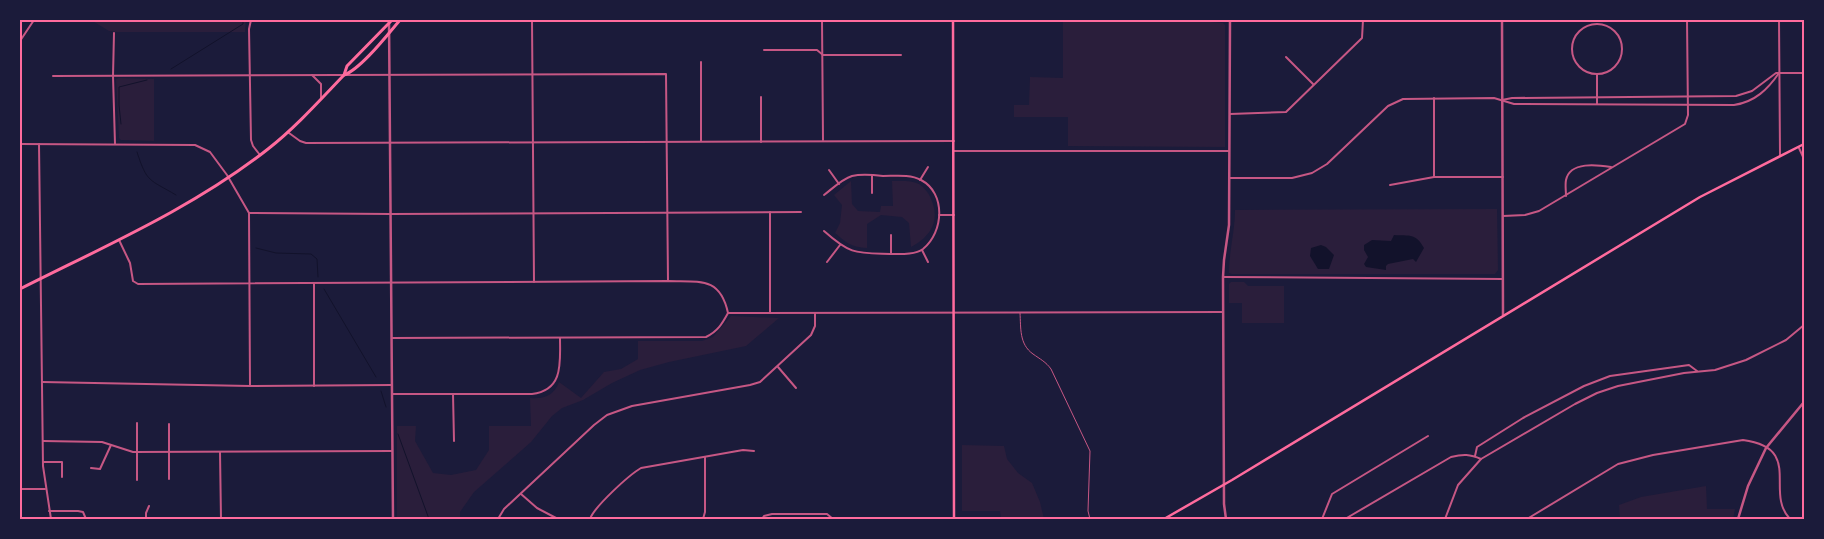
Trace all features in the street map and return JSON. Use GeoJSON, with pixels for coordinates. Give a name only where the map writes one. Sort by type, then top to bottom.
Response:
{"type":"FeatureCollection","features":[{"type":"Feature","properties":{"kind":"highway"},"geometry":{"type":"LineString","coordinates":[[20,289],[187,204],[229,177],[260,155],[320,100],[344,75],[360,64],[400,20]]}},
{"type":"Feature","properties":{"kind":"highway"},"geometry":{"type":"LineString","coordinates":[[344,75],[347,66],[390,21]]}},
{"type":"Feature","properties":{"kind":"main road"},"geometry":{"type":"LineString","coordinates":[[953,20],[954,519]]}},
{"type":"Feature","properties":{"kind":"main road"},"geometry":{"type":"LineString","coordinates":[[1164,519],[1700,197],[1804,144]]}},
{"type":"Feature","properties":{"kind":"street"},"geometry":{"type":"LineString","coordinates":[[20,41],[34,20]]}},
{"type":"Feature","properties":{"kind":"street"},"geometry":{"type":"LineString","coordinates":[[250,20],[251,140],[260,155]]}},
{"type":"Feature","properties":{"kind":"street"},"geometry":{"type":"LineString","coordinates":[[532,20],[534,282]]}},
{"type":"Feature","properties":{"kind":"street"},"geometry":{"type":"LineString","coordinates":[[822,20],[823,141]]}},
{"type":"Feature","properties":{"kind":"street"},"geometry":{"type":"LineString","coordinates":[[1226,519],[1224,504],[1223,278],[1229,224],[1230,20]]}},
{"type":"Feature","properties":{"kind":"street"},"geometry":{"type":"LineString","coordinates":[[1229,114],[1286,112],[1362,38],[1363,20]]}},
{"type":"Feature","properties":{"kind":"street"},"geometry":{"type":"LineString","coordinates":[[1502,20],[1503,315]]}},
{"type":"Feature","properties":{"kind":"street"},"geometry":{"type":"LineString","coordinates":[[1503,216],[1531,214],[1552,204],[1682,126],[1688,118],[1687,20]]}},
{"type":"Feature","properties":{"kind":"street"},"geometry":{"type":"LineString","coordinates":[[1779,20],[1780,155]]}},
{"type":"Feature","properties":{"kind":"street"},"geometry":{"type":"LineString","coordinates":[[390,21],[393,519]]}},
{"type":"Feature","properties":{"kind":"street"},"geometry":{"type":"LineString","coordinates":[[1596,24],[1614,30],[1619,37],[1622,48],[1620,59],[1615,66],[1605,73],[1597,74],[1588,73],[1579,67],[1573,60],[1571,51],[1572,42],[1578,32],[1586,26],[1596,24]]}},
{"type":"Feature","properties":{"kind":"street"},"geometry":{"type":"LineString","coordinates":[[114,33],[115,144]]}},
{"type":"Feature","properties":{"kind":"street"},"geometry":{"type":"LineString","coordinates":[[764,50],[817,50],[823,55],[901,55]]}},
{"type":"Feature","properties":{"kind":"street"},"geometry":{"type":"LineString","coordinates":[[1286,57],[1313,84]]}},
{"type":"Feature","properties":{"kind":"street"},"geometry":{"type":"LineString","coordinates":[[701,62],[702,142]]}},
{"type":"Feature","properties":{"kind":"street"},"geometry":{"type":"LineString","coordinates":[[1502,100],[1512,98],[1744,95],[1760,86],[1773,74],[1779,72],[1804,73]]}},
{"type":"Feature","properties":{"kind":"street"},"geometry":{"type":"LineString","coordinates":[[1229,178],[1292,178],[1312,173],[1328,164],[1388,106],[1403,99],[1494,98],[1514,104],[1734,105],[1765,91],[1779,72]]}},
{"type":"Feature","properties":{"kind":"street"},"geometry":{"type":"LineString","coordinates":[[52,76],[666,74],[668,281]]}},
{"type":"Feature","properties":{"kind":"street"},"geometry":{"type":"LineString","coordinates":[[1597,74],[1597,104]]}},
{"type":"Feature","properties":{"kind":"street"},"geometry":{"type":"LineString","coordinates":[[312,75],[321,84],[322,94],[320,100]]}},
{"type":"Feature","properties":{"kind":"street"},"geometry":{"type":"LineString","coordinates":[[761,97],[761,142]]}},
{"type":"Feature","properties":{"kind":"street"},"geometry":{"type":"LineString","coordinates":[[1434,98],[1434,177]]}},
{"type":"Feature","properties":{"kind":"street"},"geometry":{"type":"LineString","coordinates":[[287,131],[300,141],[306,143],[954,141]]}},
{"type":"Feature","properties":{"kind":"street"},"geometry":{"type":"LineString","coordinates":[[20,144],[195,144],[210,152],[229,177],[249,213],[250,386]]}},
{"type":"Feature","properties":{"kind":"street"},"geometry":{"type":"LineString","coordinates":[[39,144],[42,462],[51,519]]}},
{"type":"Feature","properties":{"kind":"street"},"geometry":{"type":"LineString","coordinates":[[1798,146],[1804,159]]}},
{"type":"Feature","properties":{"kind":"street"},"geometry":{"type":"LineString","coordinates":[[954,151],[1230,151]]}},
{"type":"Feature","properties":{"kind":"street"},"geometry":{"type":"LineString","coordinates":[[1566,196],[1566,180],[1574,169],[1579,166],[1593,165],[1613,167]]}},
{"type":"Feature","properties":{"kind":"street"},"geometry":{"type":"LineString","coordinates":[[920,180],[928,167]]}},
{"type":"Feature","properties":{"kind":"street"},"geometry":{"type":"LineString","coordinates":[[828,170],[840,184]]}},
{"type":"Feature","properties":{"kind":"street"},"geometry":{"type":"LineString","coordinates":[[824,195],[852,176],[904,176],[920,180],[930,188],[937,197],[939,215],[938,228],[922,250],[906,254],[856,253],[840,245],[824,231]]}},
{"type":"Feature","properties":{"kind":"street"},"geometry":{"type":"LineString","coordinates":[[872,176],[872,193]]}},
{"type":"Feature","properties":{"kind":"street"},"geometry":{"type":"LineString","coordinates":[[1390,185],[1434,177],[1504,177]]}},
{"type":"Feature","properties":{"kind":"street"},"geometry":{"type":"LineString","coordinates":[[770,212],[770,313]]}},
{"type":"Feature","properties":{"kind":"street"},"geometry":{"type":"LineString","coordinates":[[249,213],[533,214],[800,212]]}},
{"type":"Feature","properties":{"kind":"street"},"geometry":{"type":"LineString","coordinates":[[939,215],[954,215]]}},
{"type":"Feature","properties":{"kind":"street"},"geometry":{"type":"LineString","coordinates":[[891,235],[891,254]]}},
{"type":"Feature","properties":{"kind":"street"},"geometry":{"type":"LineString","coordinates":[[119,239],[128,257],[133,281],[138,284],[668,281],[711,284],[719,290],[725,301],[728,313],[715,333],[706,337],[391,338]]}},
{"type":"Feature","properties":{"kind":"street"},"geometry":{"type":"LineString","coordinates":[[828,262],[840,245]]}},
{"type":"Feature","properties":{"kind":"street"},"geometry":{"type":"LineString","coordinates":[[922,250],[928,262]]}},
{"type":"Feature","properties":{"kind":"street"},"geometry":{"type":"LineString","coordinates":[[1223,278],[1503,279]]}},
{"type":"Feature","properties":{"kind":"street"},"geometry":{"type":"LineString","coordinates":[[314,284],[314,386]]}},
{"type":"Feature","properties":{"kind":"street"},"geometry":{"type":"LineString","coordinates":[[728,313],[1223,312]]}},
{"type":"Feature","properties":{"kind":"street"},"geometry":{"type":"LineString","coordinates":[[498,519],[504,509],[594,425],[608,415],[632,406],[755,384],[764,379],[811,335],[816,326],[815,313]]}},
{"type":"Feature","properties":{"kind":"street"},"geometry":{"type":"LineString","coordinates":[[1445,519],[1458,485],[1481,459],[1597,392],[1618,386],[1720,368],[1746,360],[1786,340],[1804,326]]}},
{"type":"Feature","properties":{"kind":"street"},"geometry":{"type":"LineString","coordinates":[[392,394],[532,394],[543,392],[556,381],[559,373],[560,338]]}},
{"type":"Feature","properties":{"kind":"street"},"geometry":{"type":"LineString","coordinates":[[1475,456],[1478,447],[1522,418],[1584,386],[1610,376],[1689,365],[1697,371]]}},
{"type":"Feature","properties":{"kind":"street"},"geometry":{"type":"LineString","coordinates":[[778,367],[796,388]]}},
{"type":"Feature","properties":{"kind":"street"},"geometry":{"type":"LineString","coordinates":[[42,382],[250,386],[392,385]]}},
{"type":"Feature","properties":{"kind":"street"},"geometry":{"type":"LineString","coordinates":[[454,394],[454,441]]}},
{"type":"Feature","properties":{"kind":"street"},"geometry":{"type":"LineString","coordinates":[[1738,519],[1748,486],[1766,448],[1804,402]]}},
{"type":"Feature","properties":{"kind":"street"},"geometry":{"type":"LineString","coordinates":[[137,423],[137,480]]}},
{"type":"Feature","properties":{"kind":"street"},"geometry":{"type":"LineString","coordinates":[[169,424],[169,479]]}},
{"type":"Feature","properties":{"kind":"street"},"geometry":{"type":"LineString","coordinates":[[1322,519],[1332,494],[1428,436]]}},
{"type":"Feature","properties":{"kind":"street"},"geometry":{"type":"LineString","coordinates":[[1526,519],[1618,464],[1653,455],[1743,440],[1754,442],[1766,448],[1774,454],[1780,463],[1781,502],[1784,513],[1790,519]]}},
{"type":"Feature","properties":{"kind":"street"},"geometry":{"type":"LineString","coordinates":[[42,441],[102,442],[137,452],[392,451]]}},
{"type":"Feature","properties":{"kind":"street"},"geometry":{"type":"LineString","coordinates":[[91,468],[100,469],[110,445]]}},
{"type":"Feature","properties":{"kind":"street"},"geometry":{"type":"LineString","coordinates":[[590,519],[596,507],[638,470],[648,466],[743,450],[754,451]]}},
{"type":"Feature","properties":{"kind":"street"},"geometry":{"type":"LineString","coordinates":[[220,452],[221,519]]}},
{"type":"Feature","properties":{"kind":"street"},"geometry":{"type":"LineString","coordinates":[[1345,519],[1451,457],[1462,454],[1481,459]]}},
{"type":"Feature","properties":{"kind":"street"},"geometry":{"type":"LineString","coordinates":[[703,519],[705,512],[704,457]]}},
{"type":"Feature","properties":{"kind":"street"},"geometry":{"type":"LineString","coordinates":[[42,462],[62,462],[62,477]]}},
{"type":"Feature","properties":{"kind":"street"},"geometry":{"type":"LineString","coordinates":[[20,489],[45,489]]}},
{"type":"Feature","properties":{"kind":"street"},"geometry":{"type":"LineString","coordinates":[[521,493],[537,508],[558,519]]}},
{"type":"Feature","properties":{"kind":"street"},"geometry":{"type":"LineString","coordinates":[[146,519],[149,506]]}},
{"type":"Feature","properties":{"kind":"street"},"geometry":{"type":"LineString","coordinates":[[49,511],[83,512],[86,519]]}},
{"type":"Feature","properties":{"kind":"street"},"geometry":{"type":"LineString","coordinates":[[762,519],[764,516],[772,514],[826,514],[833,519]]}},
{"type":"Feature","properties":{"kind":"lane"},"geometry":{"type":"LineString","coordinates":[[1020,312],[1022,341],[1030,352],[1042,359],[1051,369],[1090,451],[1088,510],[1090,519]]}},
{"type":"Feature","properties":{"kind":"shaded area"},"geometry":{"type":"Polygon","coordinates":[[[91,20],[246,20],[245,32],[117,32],[109,31],[91,20]]]}},
{"type":"Feature","properties":{"kind":"shaded area"},"geometry":{"type":"Polygon","coordinates":[[[1206,20],[1225,25],[1225,147],[1068,146],[1068,117],[1014,117],[1014,105],[1029,105],[1030,77],[1063,78],[1063,21],[1206,20]]]}},
{"type":"Feature","properties":{"kind":"shaded area"},"geometry":{"type":"Polygon","coordinates":[[[116,79],[154,79],[154,141],[121,140],[119,138],[116,79]]]}},
{"type":"Feature","properties":{"kind":"shaded area"},"geometry":{"type":"Polygon","coordinates":[[[851,181],[852,204],[858,211],[880,212],[881,206],[893,206],[892,181],[909,181],[919,184],[928,193],[934,207],[935,214],[932,228],[924,238],[911,247],[909,223],[902,217],[881,215],[867,224],[867,248],[857,247],[846,242],[835,233],[840,223],[842,205],[834,195],[851,181]]]}},
{"type":"Feature","properties":{"kind":"shaded area"},"geometry":{"type":"Polygon","coordinates":[[[1497,209],[1498,270],[1495,274],[1229,273],[1235,210],[1497,209]]]}},
{"type":"Feature","properties":{"kind":"shaded area"},"geometry":{"type":"Polygon","coordinates":[[[1394,235],[1412,236],[1421,243],[1424,248],[1416,262],[1413,259],[1388,264],[1386,270],[1366,267],[1364,264],[1368,257],[1364,250],[1364,245],[1372,240],[1391,241],[1394,235]]]}},
{"type":"Feature","properties":{"kind":"shaded area"},"geometry":{"type":"Polygon","coordinates":[[[1321,245],[1334,255],[1329,269],[1318,269],[1310,256],[1311,248],[1321,245]]]}},
{"type":"Feature","properties":{"kind":"shaded area"},"geometry":{"type":"Polygon","coordinates":[[[1231,282],[1244,282],[1248,286],[1284,286],[1284,323],[1242,323],[1242,303],[1229,303],[1229,284],[1231,282]]]}},
{"type":"Feature","properties":{"kind":"shaded area"},"geometry":{"type":"Polygon","coordinates":[[[731,316],[779,318],[746,346],[640,370],[612,383],[583,400],[562,408],[552,416],[531,442],[474,492],[460,512],[460,519],[397,519],[397,426],[416,426],[415,441],[433,473],[451,475],[476,470],[489,450],[489,426],[531,426],[530,398],[548,396],[554,391],[559,382],[581,398],[604,372],[621,369],[638,359],[638,341],[702,341],[713,337],[731,316]]]}},
{"type":"Feature","properties":{"kind":"shaded area"},"geometry":{"type":"Polygon","coordinates":[[[962,445],[1004,446],[1007,459],[1018,473],[1032,483],[1040,502],[1044,519],[1001,519],[1000,511],[962,511],[962,445]]]}},
{"type":"Feature","properties":{"kind":"shaded area"},"geometry":{"type":"Polygon","coordinates":[[[1706,486],[1707,509],[1735,509],[1733,519],[1620,519],[1619,505],[1641,497],[1706,486]]]}},
{"type":"Feature","properties":{"kind":"waterway"},"geometry":{"type":"LineString","coordinates":[[171,69],[243,24],[243,20]]}},
{"type":"Feature","properties":{"kind":"waterway"},"geometry":{"type":"LineString","coordinates":[[121,124],[119,87],[147,80]]}},
{"type":"Feature","properties":{"kind":"waterway"},"geometry":{"type":"LineString","coordinates":[[137,152],[144,170],[150,179],[176,195]]}},
{"type":"Feature","properties":{"kind":"waterway"},"geometry":{"type":"LineString","coordinates":[[256,248],[276,253],[311,254],[317,259],[318,277]]}},
{"type":"Feature","properties":{"kind":"waterway"},"geometry":{"type":"LineString","coordinates":[[324,289],[376,377]]}},
{"type":"Feature","properties":{"kind":"waterway"},"geometry":{"type":"LineString","coordinates":[[381,391],[386,407]]}},
{"type":"Feature","properties":{"kind":"waterway"},"geometry":{"type":"LineString","coordinates":[[398,434],[429,519]]}}]}
